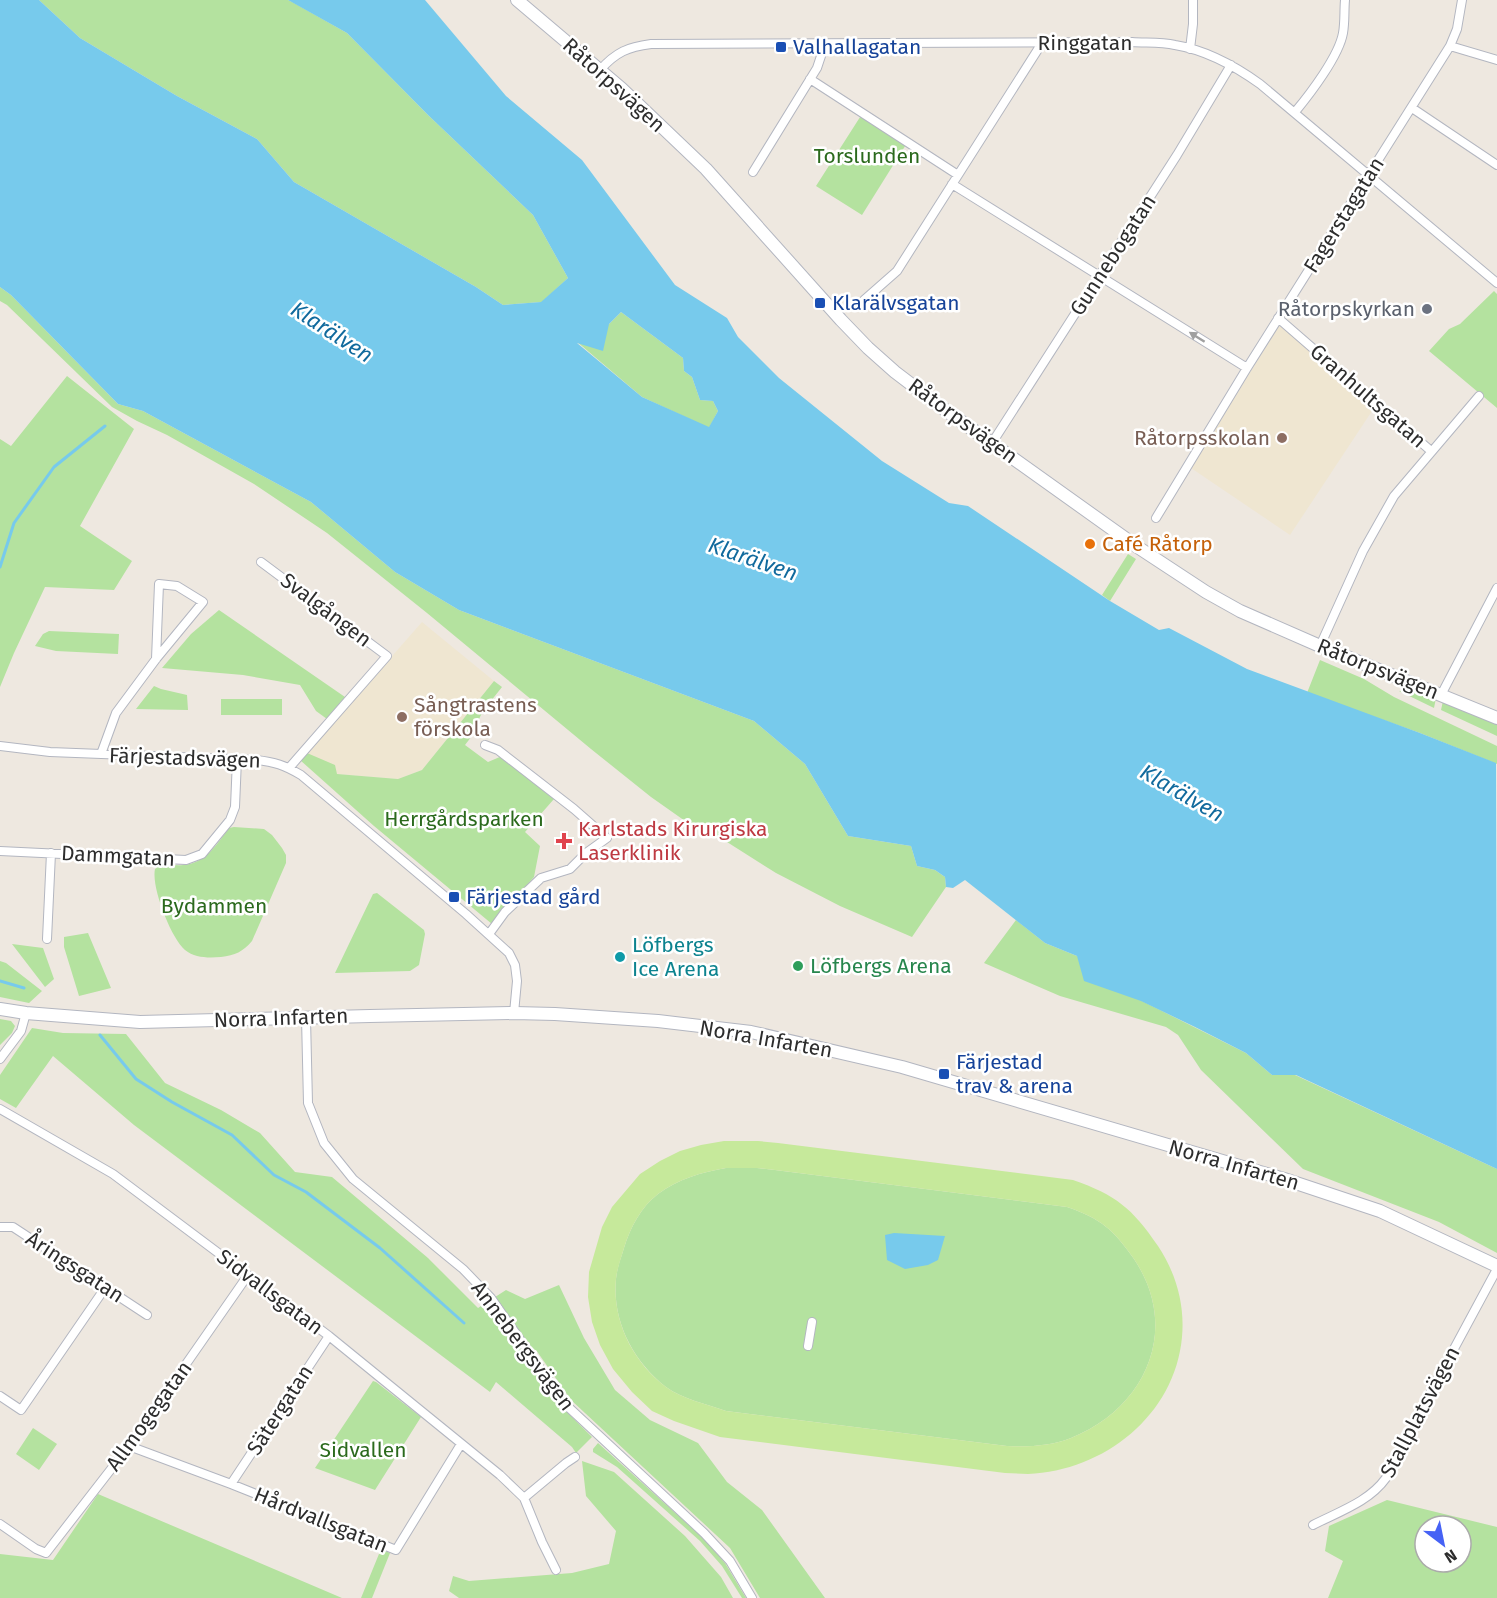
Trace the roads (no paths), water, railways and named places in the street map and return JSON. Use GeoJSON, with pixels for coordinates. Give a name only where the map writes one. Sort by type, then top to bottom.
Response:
{"type":"FeatureCollection","features":[{"type":"Feature","properties":{"kind":"street","name":"Råtorpsvägen"},"geometry":{"type":"LineString","coordinates":[[518,0],[600,70],[706,169],[793,268],[868,348],[941,407],[1169,569],[1240,611],[1497,718]]}},
{"type":"Feature","properties":{"kind":"street"},"geometry":{"type":"LineString","coordinates":[[1190,49],[1193,0]]}},
{"type":"Feature","properties":{"kind":"street"},"geometry":{"type":"LineString","coordinates":[[1295,112],[1309,95],[1338,48],[1344,31],[1344,0]]}},
{"type":"Feature","properties":{"kind":"street","name":"Fagerstagatan"},"geometry":{"type":"LineString","coordinates":[[1156,518],[1278,318],[1450,46],[1457,29],[1462,0]]}},
{"type":"Feature","properties":{"kind":"street","name":"Ringgatan"},"geometry":{"type":"LineString","coordinates":[[600,70],[609,59],[617,54],[638,46],[651,45],[1132,42],[1174,45],[1230,65],[1260,84],[1497,282]]}},
{"type":"Feature","properties":{"kind":"street"},"geometry":{"type":"LineString","coordinates":[[864,300],[897,271],[1042,43]]}},
{"type":"Feature","properties":{"kind":"street"},"geometry":{"type":"LineString","coordinates":[[753,172],[821,60],[822,44]]}},
{"type":"Feature","properties":{"kind":"street"},"geometry":{"type":"LineString","coordinates":[[1450,46],[1497,60]]}},
{"type":"Feature","properties":{"kind":"street","name":"Gunnebogatan"},"geometry":{"type":"LineString","coordinates":[[992,442],[1177,155],[1230,65]]}},
{"type":"Feature","properties":{"kind":"street"},"geometry":{"type":"LineString","coordinates":[[810,79],[958,175]]}},
{"type":"Feature","properties":{"kind":"street"},"geometry":{"type":"LineString","coordinates":[[1412,108],[1497,165]]}},
{"type":"Feature","properties":{"kind":"street"},"geometry":{"type":"LineString","coordinates":[[952,184],[1247,368]]}},
{"type":"Feature","properties":{"kind":"street","name":"Granhultsgatan"},"geometry":{"type":"LineString","coordinates":[[1278,318],[1431,451]]}},
{"type":"Feature","properties":{"kind":"street"},"geometry":{"type":"LineString","coordinates":[[1320,646],[1364,551],[1394,496],[1479,396]]}},
{"type":"Feature","properties":{"kind":"street","name":"Svalgången"},"geometry":{"type":"LineString","coordinates":[[261,562],[387,656],[289,768]]}},
{"type":"Feature","properties":{"kind":"street"},"geometry":{"type":"LineString","coordinates":[[101,754],[116,713],[156,658],[203,602],[177,586],[159,584],[156,658]]}},
{"type":"Feature","properties":{"kind":"street"},"geometry":{"type":"LineString","coordinates":[[1441,695],[1497,588]]}},
{"type":"Feature","properties":{"kind":"street"},"geometry":{"type":"LineString","coordinates":[[485,745],[498,750],[574,809],[607,838],[570,868],[541,878],[505,912],[489,934]]}},
{"type":"Feature","properties":{"kind":"street","name":"Färjestadsvägen"},"geometry":{"type":"LineString","coordinates":[[0,746],[50,752],[237,759],[273,762],[289,768],[301,775],[509,953],[515,964],[517,981],[514,1013]]}},
{"type":"Feature","properties":{"kind":"street","name":"Dammgatan"},"geometry":{"type":"LineString","coordinates":[[0,851],[186,860],[202,854],[230,820],[235,807],[237,759]]}},
{"type":"Feature","properties":{"kind":"street"},"geometry":{"type":"LineString","coordinates":[[47,939],[51,853]]}},
{"type":"Feature","properties":{"kind":"street","name":"Norra Infarten"},"geometry":{"type":"LineString","coordinates":[[0,1009],[140,1022],[555,1014],[658,1021],[751,1032],[872,1059],[1316,1190],[1380,1211],[1497,1268]]}},
{"type":"Feature","properties":{"kind":"street"},"geometry":{"type":"LineString","coordinates":[[0,1059],[21,1031],[26,1013]]}},
{"type":"Feature","properties":{"kind":"street","name":"Annebergsvägen"},"geometry":{"type":"LineString","coordinates":[[306,1017],[308,1103],[324,1143],[353,1179],[463,1269],[490,1298],[565,1404],[704,1533],[730,1561],[752,1598]]}},
{"type":"Feature","properties":{"kind":"street","name":"Sidvallsgatan"},"geometry":{"type":"LineString","coordinates":[[0,1109],[113,1174],[328,1336],[500,1475],[524,1498],[556,1570]]}},
{"type":"Feature","properties":{"kind":"street","name":"Åringsgatan"},"geometry":{"type":"LineString","coordinates":[[0,1227],[13,1227],[147,1315]]}},
{"type":"Feature","properties":{"kind":"street","name":"Stallplatsvägen"},"geometry":{"type":"LineString","coordinates":[[1312,1525],[1370,1496],[1386,1479],[1497,1268]]}},
{"type":"Feature","properties":{"kind":"street","name":"Allmogegatan"},"geometry":{"type":"LineString","coordinates":[[0,1524],[36,1549],[46,1553],[129,1446],[248,1275]]}},
{"type":"Feature","properties":{"kind":"street"},"geometry":{"type":"LineString","coordinates":[[0,1396],[21,1410],[105,1288]]}},
{"type":"Feature","properties":{"kind":"street"},"geometry":{"type":"LineString","coordinates":[[808,1346],[812,1322]]}},
{"type":"Feature","properties":{"kind":"street","name":"Sätergatan"},"geometry":{"type":"LineString","coordinates":[[231,1484],[328,1336]]}},
{"type":"Feature","properties":{"kind":"street","name":"Hårdvallsgatan"},"geometry":{"type":"LineString","coordinates":[[129,1446],[396,1550],[461,1444]]}},
{"type":"Feature","properties":{"kind":"street"},"geometry":{"type":"LineString","coordinates":[[524,1498],[575,1457]]}},
{"type":"Feature","properties":{"kind":"water","name":"Klarälven"},"geometry":{"type":"Polygon","coordinates":[[[0,0],[39,0],[80,38],[177,96],[257,139],[294,182],[476,287],[503,305],[541,302],[568,278],[533,215],[428,115],[347,33],[288,0],[425,0],[506,96],[582,160],[675,285],[727,318],[738,337],[779,378],[882,461],[949,503],[968,506],[1110,601],[1159,630],[1169,628],[1247,669],[1496,763],[1497,1169],[1296,1075],[1272,1075],[1246,1053],[1195,1027],[1141,1001],[1084,981],[1077,956],[1045,943],[965,880],[953,888],[946,887],[945,877],[935,870],[917,866],[911,846],[848,836],[805,764],[754,721],[459,610],[395,572],[311,502],[143,411],[118,404],[11,295],[0,287],[0,0]],[[621,312],[609,324],[603,351],[577,343],[642,397],[709,427],[718,411],[713,401],[700,400],[692,377],[684,371],[683,358],[621,312]]]}},
{"type":"Feature","properties":{"kind":"water"},"geometry":{"type":"Polygon","coordinates":[[[894,1233],[945,1236],[938,1260],[928,1265],[905,1269],[887,1260],[885,1235],[894,1233]]]}},
{"type":"Feature","properties":{"kind":"waterway"},"geometry":{"type":"LineString","coordinates":[[0,567],[14,523],[54,467],[105,426]]}},
{"type":"Feature","properties":{"kind":"waterway"},"geometry":{"type":"LineString","coordinates":[[0,981],[24,988]]}},
{"type":"Feature","properties":{"kind":"waterway"},"geometry":{"type":"LineString","coordinates":[[100,1035],[136,1079],[232,1135],[274,1175],[306,1192],[380,1248],[464,1323]]}},
{"type":"Feature","properties":{"kind":"place","name":"Valhallagatan"},"geometry":{"type":"Point","coordinates":[781,47]}},
{"type":"Feature","properties":{"kind":"place","name":"Klarälvsgatan"},"geometry":{"type":"Point","coordinates":[820,303]}},
{"type":"Feature","properties":{"kind":"place","name":"Råtorpskyrkan"},"geometry":{"type":"Point","coordinates":[1427,309]}},
{"type":"Feature","properties":{"kind":"place","name":"Råtorpsskolan"},"geometry":{"type":"Point","coordinates":[1282,438]}},
{"type":"Feature","properties":{"kind":"place","name":"Café Råtorp"},"geometry":{"type":"Point","coordinates":[1090,544]}},
{"type":"Feature","properties":{"kind":"place","name":"Sångtrastens förskola"},"geometry":{"type":"Point","coordinates":[402,717]}},
{"type":"Feature","properties":{"kind":"place","name":"Karlstads Kirurgiska Laserklinik"},"geometry":{"type":"Point","coordinates":[564,841]}},
{"type":"Feature","properties":{"kind":"place","name":"Färjestad gård"},"geometry":{"type":"Point","coordinates":[454,897]}},
{"type":"Feature","properties":{"kind":"place","name":"Löfbergs Ice Arena"},"geometry":{"type":"Point","coordinates":[620,957]}},
{"type":"Feature","properties":{"kind":"place","name":"Löfbergs Arena"},"geometry":{"type":"Point","coordinates":[798,966]}},
{"type":"Feature","properties":{"kind":"place","name":"Färjestad trav & arena"},"geometry":{"type":"Point","coordinates":[944,1074]}},
{"type":"Feature","properties":{"kind":"park label","name":"Torslunden"},"geometry":{"type":"Point","coordinates":[867,156]}},
{"type":"Feature","properties":{"kind":"park label","name":"Herrgårdsparken"},"geometry":{"type":"Point","coordinates":[464,819]}},
{"type":"Feature","properties":{"kind":"park label","name":"Bydammen"},"geometry":{"type":"Point","coordinates":[214,906]}},
{"type":"Feature","properties":{"kind":"park label","name":"Sidvallen"},"geometry":{"type":"Point","coordinates":[363,1450]}}]}
